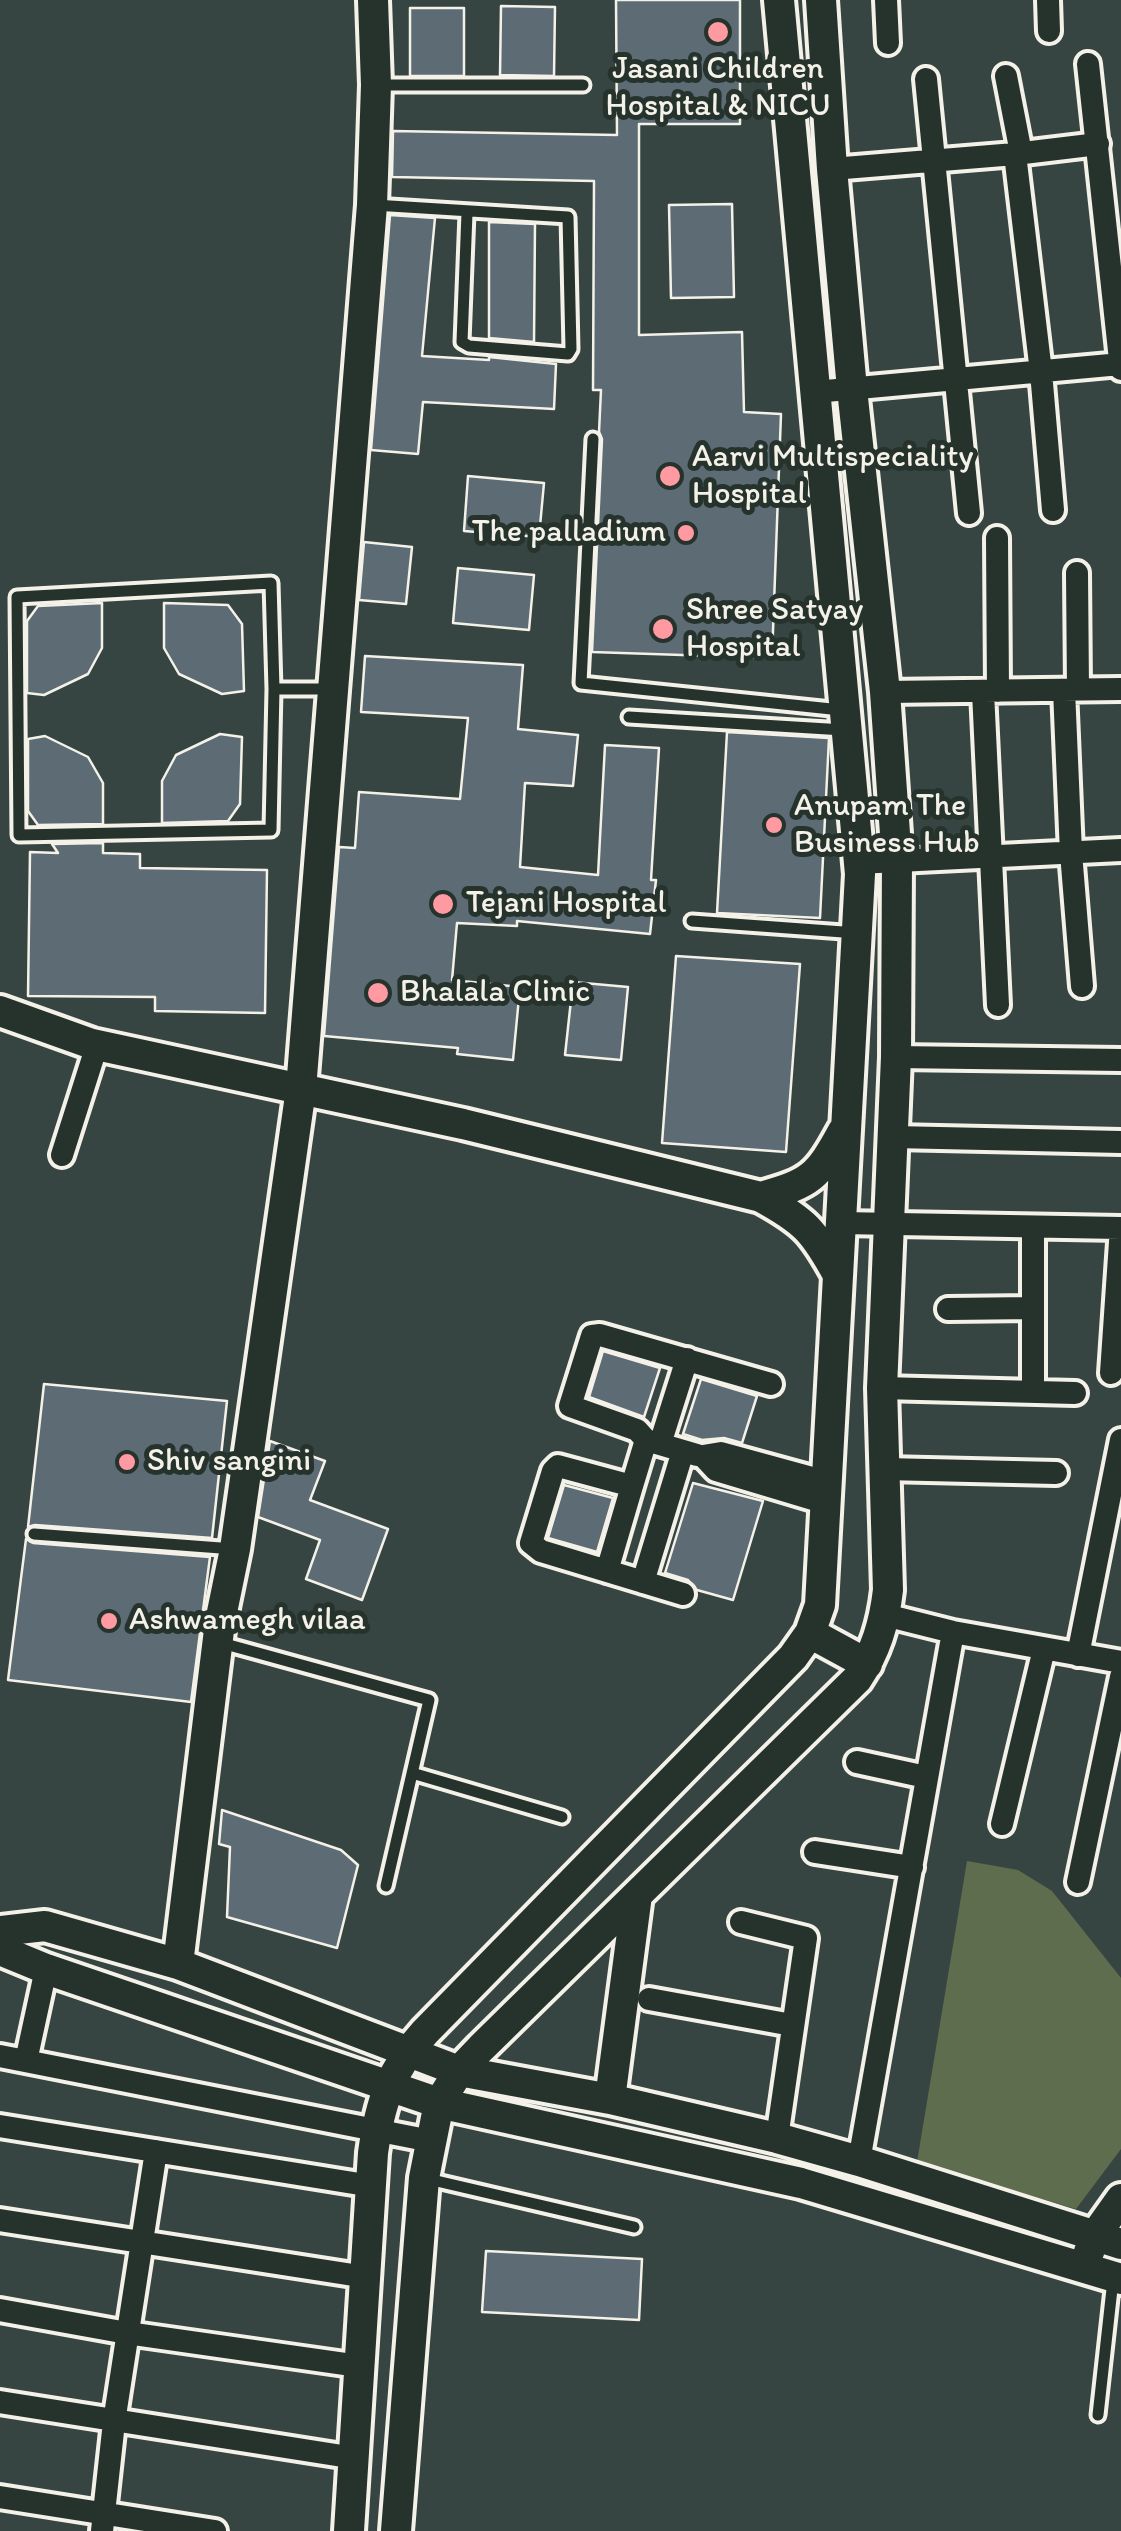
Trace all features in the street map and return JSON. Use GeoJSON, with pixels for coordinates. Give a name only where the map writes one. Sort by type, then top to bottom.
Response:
{"type":"FeatureCollection","features":[{"type":"Feature","properties":{"kind":"street"},"geometry":{"type":"LineString","coordinates":[[178,1964],[218,1642],[301,1089],[372,205],[376,85],[373,0]]}},
{"type":"Feature","properties":{"kind":"street"},"geometry":{"type":"LineString","coordinates":[[349,2531],[376,2129],[389,2084],[408,2050],[793,1657],[810,1633],[820,1605],[858,863],[780,0]]}},
{"type":"Feature","properties":{"kind":"street"},"geometry":{"type":"LineString","coordinates":[[396,2531],[424,2178],[439,2103],[460,2071],[857,1679],[874,1654],[885,1615],[888,1590],[882,1388],[894,1136],[897,862],[885,692],[832,168],[822,0]]}},
{"type":"Feature","properties":{"kind":"street"},"geometry":{"type":"LineString","coordinates":[[886,0],[888,42]]}},
{"type":"Feature","properties":{"kind":"street"},"geometry":{"type":"LineString","coordinates":[[1048,0],[1050,31]]}},
{"type":"Feature","properties":{"kind":"street"},"geometry":{"type":"LineString","coordinates":[[816,392],[1121,366],[1088,64]]}},
{"type":"Feature","properties":{"kind":"street"},"geometry":{"type":"LineString","coordinates":[[1006,76],[1018,154],[1053,510]]}},
{"type":"Feature","properties":{"kind":"street"},"geometry":{"type":"LineString","coordinates":[[926,79],[969,512]]}},
{"type":"Feature","properties":{"kind":"street"},"geometry":{"type":"LineString","coordinates":[[832,168],[1098,144]]}},
{"type":"Feature","properties":{"kind":"street"},"geometry":{"type":"LineString","coordinates":[[997,538],[990,691],[991,856],[998,1005]]}},
{"type":"Feature","properties":{"kind":"street"},"geometry":{"type":"LineString","coordinates":[[1078,572],[1071,690],[1072,852],[1082,986]]}},
{"type":"Feature","properties":{"kind":"street"},"geometry":{"type":"LineString","coordinates":[[885,692],[1121,690]]}},
{"type":"Feature","properties":{"kind":"street"},"geometry":{"type":"LineString","coordinates":[[858,863],[1121,850]]}},
{"type":"Feature","properties":{"kind":"street"},"geometry":{"type":"LineString","coordinates":[[0,1011],[97,1045],[462,1124],[760,1197],[798,1217],[820,1240],[838,1275]]}},
{"type":"Feature","properties":{"kind":"street"},"geometry":{"type":"LineString","coordinates":[[62,1155],[97,1045]]}},
{"type":"Feature","properties":{"kind":"street"},"geometry":{"type":"LineString","coordinates":[[896,1057],[1121,1060]]}},
{"type":"Feature","properties":{"kind":"street"},"geometry":{"type":"LineString","coordinates":[[760,1197],[798,1186],[823,1168],[847,1124]]}},
{"type":"Feature","properties":{"kind":"street"},"geometry":{"type":"LineString","coordinates":[[894,1136],[1121,1142]]}},
{"type":"Feature","properties":{"kind":"street"},"geometry":{"type":"LineString","coordinates":[[842,1223],[1121,1228],[1111,1373]]}},
{"type":"Feature","properties":{"kind":"street"},"geometry":{"type":"LineString","coordinates":[[1032,1391],[1033,1228]]}},
{"type":"Feature","properties":{"kind":"street"},"geometry":{"type":"LineString","coordinates":[[948,1309],[1033,1308]]}},
{"type":"Feature","properties":{"kind":"street"},"geometry":{"type":"LineString","coordinates":[[771,1384],[600,1335],[590,1340],[570,1406],[637,1430],[716,1470],[826,1492]]}},
{"type":"Feature","properties":{"kind":"street"},"geometry":{"type":"LineString","coordinates":[[643,1582],[673,1448],[686,1359]]}},
{"type":"Feature","properties":{"kind":"street"},"geometry":{"type":"LineString","coordinates":[[882,1388],[1075,1393]]}},
{"type":"Feature","properties":{"kind":"street"},"geometry":{"type":"LineString","coordinates":[[1078,1655],[1117,1476],[1121,1440]]}},
{"type":"Feature","properties":{"kind":"street"},"geometry":{"type":"LineString","coordinates":[[607,1571],[632,1486],[673,1448]]}},
{"type":"Feature","properties":{"kind":"street"},"geometry":{"type":"LineString","coordinates":[[632,1486],[558,1466],[531,1543],[541,1551],[683,1594]]}},
{"type":"Feature","properties":{"kind":"street"},"geometry":{"type":"LineString","coordinates":[[885,1469],[1056,1473]]}},
{"type":"Feature","properties":{"kind":"street"},"geometry":{"type":"LineString","coordinates":[[885,1615],[953,1632],[1121,1662]]}},
{"type":"Feature","properties":{"kind":"street"},"geometry":{"type":"LineString","coordinates":[[859,2160],[953,1632]]}},
{"type":"Feature","properties":{"kind":"street"},"geometry":{"type":"LineString","coordinates":[[810,1633],[867,1664]]}},
{"type":"Feature","properties":{"kind":"street"},"geometry":{"type":"LineString","coordinates":[[1002,1824],[1044,1649]]}},
{"type":"Feature","properties":{"kind":"street"},"geometry":{"type":"LineString","coordinates":[[1078,1882],[1121,1678]]}},
{"type":"Feature","properties":{"kind":"street"},"geometry":{"type":"LineString","coordinates":[[857,1762],[926,1777]]}},
{"type":"Feature","properties":{"kind":"street"},"geometry":{"type":"LineString","coordinates":[[815,1852],[912,1867]]}},
{"type":"Feature","properties":{"kind":"street"},"geometry":{"type":"LineString","coordinates":[[610,2098],[637,1896]]}},
{"type":"Feature","properties":{"kind":"street"},"geometry":{"type":"LineString","coordinates":[[741,1922],[806,1938],[777,2138]]}},
{"type":"Feature","properties":{"kind":"street"},"geometry":{"type":"LineString","coordinates":[[0,1930],[45,1926],[178,1964],[460,2071],[610,2098],[777,2138],[859,2160],[1108,2240]]}},
{"type":"Feature","properties":{"kind":"street"},"geometry":{"type":"LineString","coordinates":[[0,1950],[439,2103],[801,2182],[1106,2275],[1108,2240],[1121,2200]]}},
{"type":"Feature","properties":{"kind":"street"},"geometry":{"type":"LineString","coordinates":[[26,2061],[46,1969]]}},
{"type":"Feature","properties":{"kind":"street"},"geometry":{"type":"LineString","coordinates":[[649,1999],[792,2025]]}},
{"type":"Feature","properties":{"kind":"street"},"geometry":{"type":"LineString","coordinates":[[0,2056],[431,2141]]}},
{"type":"Feature","properties":{"kind":"street"},"geometry":{"type":"LineString","coordinates":[[0,2126],[372,2186]]}},
{"type":"Feature","properties":{"kind":"street"},"geometry":{"type":"LineString","coordinates":[[103,2522],[114,2422],[156,2151]]}},
{"type":"Feature","properties":{"kind":"street"},"geometry":{"type":"LineString","coordinates":[[0,2220],[366,2277]]}},
{"type":"Feature","properties":{"kind":"street"},"geometry":{"type":"LineString","coordinates":[[0,2310],[127,2333],[359,2366]]}},
{"type":"Feature","properties":{"kind":"street"},"geometry":{"type":"LineString","coordinates":[[0,2402],[355,2458]]}},
{"type":"Feature","properties":{"kind":"street"},"geometry":{"type":"LineString","coordinates":[[0,2497],[103,2522],[215,2531]]}},
{"type":"Feature","properties":{"kind":"lane"},"geometry":{"type":"LineString","coordinates":[[376,85],[583,85]]}},
{"type":"Feature","properties":{"kind":"lane"},"geometry":{"type":"LineString","coordinates":[[372,205],[570,218],[568,354],[469,346],[462,342],[467,212]]}},
{"type":"Feature","properties":{"kind":"lane"},"geometry":{"type":"LineString","coordinates":[[593,439],[580,683],[846,721]]}},
{"type":"Feature","properties":{"kind":"lane"},"geometry":{"type":"LineString","coordinates":[[271,582],[274,689],[272,830],[20,835],[17,596],[271,582]]}},
{"type":"Feature","properties":{"kind":"lane"},"geometry":{"type":"LineString","coordinates":[[274,689],[333,689]]}},
{"type":"Feature","properties":{"kind":"lane"},"geometry":{"type":"LineString","coordinates":[[629,716],[846,721]]}},
{"type":"Feature","properties":{"kind":"lane"},"geometry":{"type":"LineString","coordinates":[[692,921],[857,933]]}},
{"type":"Feature","properties":{"kind":"lane"},"geometry":{"type":"LineString","coordinates":[[34,1534],[234,1549]]}},
{"type":"Feature","properties":{"kind":"lane"},"geometry":{"type":"LineString","coordinates":[[218,1642],[429,1700],[386,1886]]}},
{"type":"Feature","properties":{"kind":"lane"},"geometry":{"type":"LineString","coordinates":[[412,1772],[562,1817]]}},
{"type":"Feature","properties":{"kind":"lane"},"geometry":{"type":"LineString","coordinates":[[424,2178],[634,2227]]}},
{"type":"Feature","properties":{"kind":"lane"},"geometry":{"type":"LineString","coordinates":[[1098,2415],[1106,2275]]}},
{"type":"Feature","properties":{"kind":"green space"},"geometry":{"type":"Polygon","coordinates":[[[967,1861],[1018,1870],[1052,1891],[1121,1978],[1121,2149],[1076,2209],[917,2162],[967,1861]]]}},
{"type":"Feature","properties":{"kind":"building"},"geometry":{"type":"Polygon","coordinates":[[[616,0],[740,0],[740,124],[639,124],[639,335],[742,332],[744,412],[781,414],[772,658],[592,652],[602,439],[601,390],[593,390],[594,181],[392,177],[393,131],[617,135],[616,0]]]}},
{"type":"Feature","properties":{"kind":"building"},"geometry":{"type":"Polygon","coordinates":[[[501,6],[555,7],[554,76],[500,75],[501,6]]]}},
{"type":"Feature","properties":{"kind":"building"},"geometry":{"type":"Polygon","coordinates":[[[410,8],[464,8],[464,76],[410,76],[410,8]]]}},
{"type":"Feature","properties":{"kind":"building"},"geometry":{"type":"Polygon","coordinates":[[[732,204],[734,297],[671,298],[669,205],[732,204]]]}},
{"type":"Feature","properties":{"kind":"building"},"geometry":{"type":"Polygon","coordinates":[[[390,215],[435,218],[422,356],[556,364],[554,409],[423,402],[418,454],[371,450],[390,215]]]}},
{"type":"Feature","properties":{"kind":"building"},"geometry":{"type":"Polygon","coordinates":[[[489,222],[535,224],[534,342],[489,338],[489,222]]]}},
{"type":"Feature","properties":{"kind":"building"},"geometry":{"type":"Polygon","coordinates":[[[468,476],[544,483],[539,537],[464,531],[468,476]]]}},
{"type":"Feature","properties":{"kind":"building"},"geometry":{"type":"Polygon","coordinates":[[[364,542],[412,547],[406,604],[359,600],[364,542]]]}},
{"type":"Feature","properties":{"kind":"building"},"geometry":{"type":"Polygon","coordinates":[[[458,568],[534,575],[529,630],[453,623],[458,568]]]}},
{"type":"Feature","properties":{"kind":"building"},"geometry":{"type":"Polygon","coordinates":[[[102,603],[102,648],[88,674],[44,695],[27,693],[27,621],[38,606],[102,603]]]}},
{"type":"Feature","properties":{"kind":"building"},"geometry":{"type":"Polygon","coordinates":[[[164,603],[228,605],[242,624],[244,691],[222,694],[179,674],[164,648],[164,603]]]}},
{"type":"Feature","properties":{"kind":"building"},"geometry":{"type":"Polygon","coordinates":[[[365,656],[523,665],[518,729],[578,735],[573,786],[525,783],[520,867],[598,875],[605,745],[659,748],[651,880],[656,880],[650,934],[517,921],[517,926],[457,923],[452,980],[520,987],[513,1060],[457,1054],[458,1048],[324,1036],[339,847],[355,848],[359,792],[460,799],[468,718],[361,712],[365,656]]]}},
{"type":"Feature","properties":{"kind":"building","name":"Anupam The Business Hub"},"geometry":{"type":"Polygon","coordinates":[[[727,732],[829,738],[820,918],[717,913],[727,732]]]}},
{"type":"Feature","properties":{"kind":"building"},"geometry":{"type":"Polygon","coordinates":[[[220,734],[242,737],[240,804],[228,821],[162,823],[162,781],[176,755],[220,734]]]}},
{"type":"Feature","properties":{"kind":"building"},"geometry":{"type":"Polygon","coordinates":[[[45,736],[88,757],[103,783],[103,824],[38,825],[28,811],[28,739],[45,736]]]}},
{"type":"Feature","properties":{"kind":"building"},"geometry":{"type":"Polygon","coordinates":[[[103,843],[103,853],[140,854],[140,868],[267,870],[265,1013],[155,1011],[155,997],[28,996],[30,852],[58,853],[52,844],[103,843]]]}},
{"type":"Feature","properties":{"kind":"building"},"geometry":{"type":"Polygon","coordinates":[[[676,956],[800,964],[786,1152],[662,1143],[676,956]]]}},
{"type":"Feature","properties":{"kind":"building"},"geometry":{"type":"Polygon","coordinates":[[[573,982],[628,987],[621,1060],[565,1055],[573,982]]]}},
{"type":"Feature","properties":{"kind":"building"},"geometry":{"type":"Polygon","coordinates":[[[603,1351],[660,1368],[644,1417],[589,1397],[603,1351]]]}},
{"type":"Feature","properties":{"kind":"building"},"geometry":{"type":"Polygon","coordinates":[[[701,1379],[757,1396],[742,1443],[724,1438],[702,1440],[683,1434],[701,1379]]]}},
{"type":"Feature","properties":{"kind":"building","name":"Shiv sangini"},"geometry":{"type":"Polygon","coordinates":[[[44,1384],[227,1401],[212,1538],[28,1527],[44,1384]]]}},
{"type":"Feature","properties":{"kind":"building"},"geometry":{"type":"Polygon","coordinates":[[[270,1441],[325,1461],[310,1500],[388,1529],[362,1600],[306,1579],[320,1540],[258,1517],[270,1441]]]}},
{"type":"Feature","properties":{"kind":"building"},"geometry":{"type":"Polygon","coordinates":[[[693,1483],[763,1501],[733,1600],[697,1590],[688,1580],[665,1573],[693,1483]]]}},
{"type":"Feature","properties":{"kind":"building"},"geometry":{"type":"Polygon","coordinates":[[[564,1485],[613,1498],[597,1552],[548,1538],[564,1485]]]}},
{"type":"Feature","properties":{"kind":"building","name":"Ashwamegh vilaa"},"geometry":{"type":"Polygon","coordinates":[[[26,1539],[33,1543],[210,1557],[191,1702],[8,1680],[26,1539]]]}},
{"type":"Feature","properties":{"kind":"building"},"geometry":{"type":"Polygon","coordinates":[[[222,1810],[341,1850],[358,1865],[337,1948],[227,1917],[230,1847],[219,1844],[222,1810]]]}},
{"type":"Feature","properties":{"kind":"building"},"geometry":{"type":"Polygon","coordinates":[[[486,2251],[642,2259],[639,2320],[482,2312],[486,2251]]]}},
{"type":"Feature","properties":{"kind":"place","name":"Jasani Children Hospital & NICU"},"geometry":{"type":"Point","coordinates":[718,32]}},
{"type":"Feature","properties":{"kind":"place","name":"Aarvi Multispeciality Hospital"},"geometry":{"type":"Point","coordinates":[670,476]}},
{"type":"Feature","properties":{"kind":"place","name":"The palladium"},"geometry":{"type":"Point","coordinates":[686,533]}},
{"type":"Feature","properties":{"kind":"place","name":"Shree Satyay Hospital"},"geometry":{"type":"Point","coordinates":[663,629]}},
{"type":"Feature","properties":{"kind":"place","name":"Anupam The Business Hub"},"geometry":{"type":"Point","coordinates":[774,825]}},
{"type":"Feature","properties":{"kind":"place","name":"Tejani Hospital"},"geometry":{"type":"Point","coordinates":[443,904]}},
{"type":"Feature","properties":{"kind":"place","name":"Bhalala Clinic"},"geometry":{"type":"Point","coordinates":[378,993]}},
{"type":"Feature","properties":{"kind":"place","name":"Shiv sangini"},"geometry":{"type":"Point","coordinates":[127,1462]}},
{"type":"Feature","properties":{"kind":"place","name":"Ashwamegh vilaa"},"geometry":{"type":"Point","coordinates":[109,1621]}}]}
